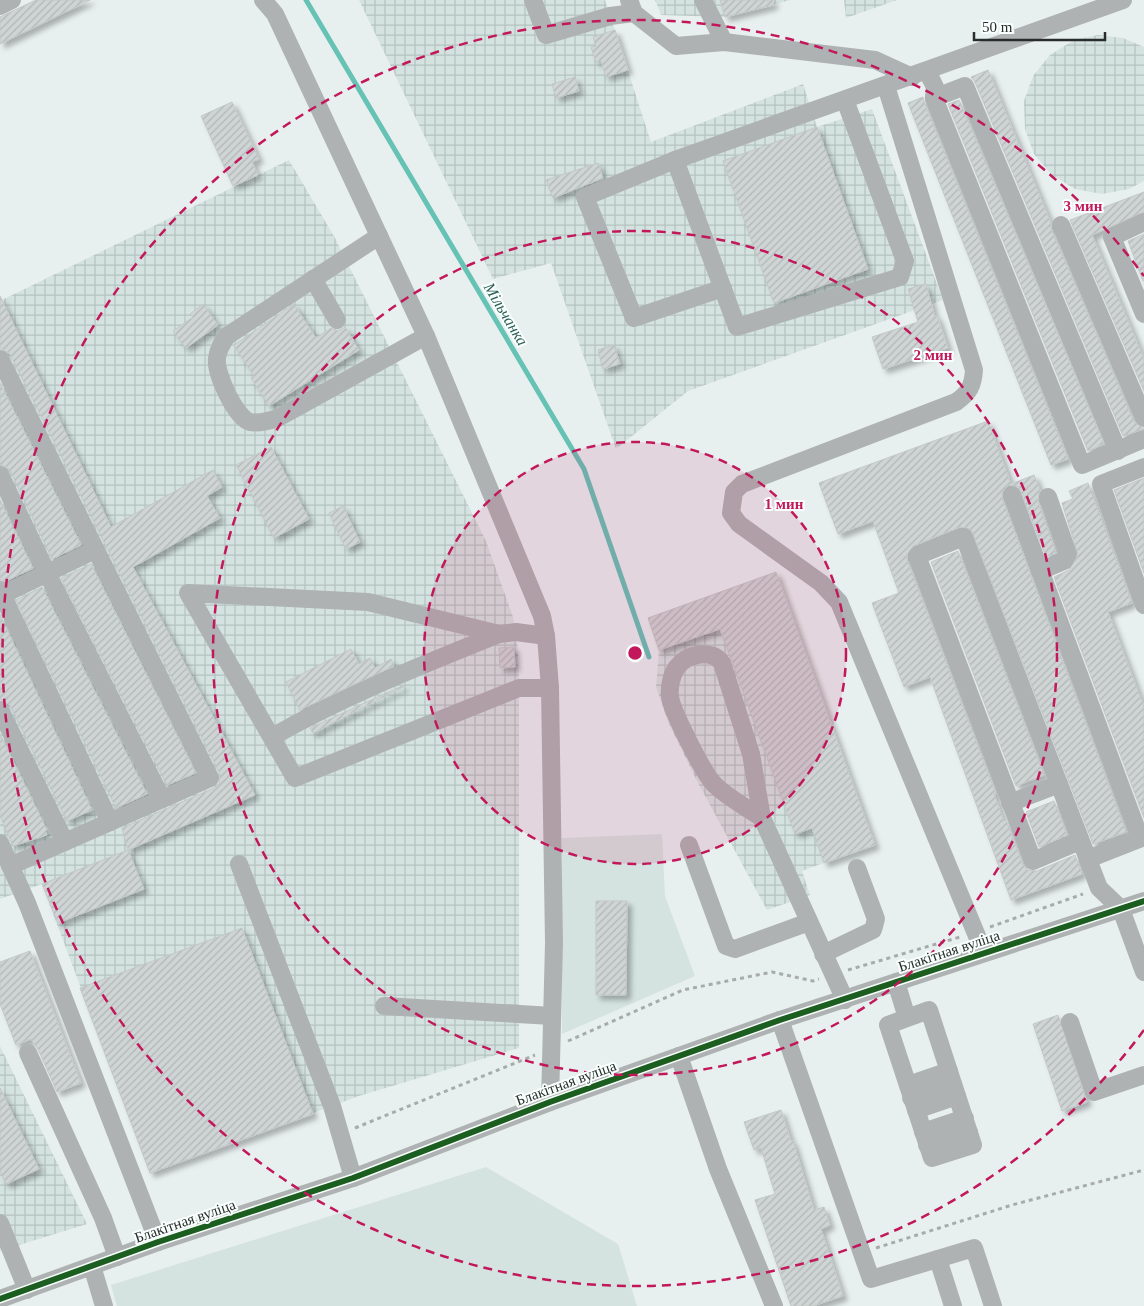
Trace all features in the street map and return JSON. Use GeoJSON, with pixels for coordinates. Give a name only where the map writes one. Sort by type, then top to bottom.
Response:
{"type":"FeatureCollection","features":[{"type":"Feature","properties":{"kind":"street"},"geometry":{"type":"LineString","coordinates":[[0,6],[12,0]]}},
{"type":"Feature","properties":{"kind":"street"},"geometry":{"type":"LineString","coordinates":[[263,0],[275,14],[426,336],[542,616],[546,636],[550,688],[554,943],[550,1102]]}},
{"type":"Feature","properties":{"kind":"street"},"geometry":{"type":"LineString","coordinates":[[533,0],[546,35],[610,16],[631,6],[676,46],[724,42],[875,60],[920,74],[935,87],[934,98],[1082,465],[1144,439]]}},
{"type":"Feature","properties":{"kind":"street"},"geometry":{"type":"LineString","coordinates":[[703,0],[724,42]]}},
{"type":"Feature","properties":{"kind":"street"},"geometry":{"type":"LineString","coordinates":[[723,288],[634,318],[585,197],[676,160],[1122,0]]}},
{"type":"Feature","properties":{"kind":"street"},"geometry":{"type":"LineString","coordinates":[[886,86],[974,370],[973,383],[968,394],[956,402],[742,484],[734,492],[731,513],[739,524],[821,583],[839,602],[984,953]]}},
{"type":"Feature","properties":{"kind":"street"},"geometry":{"type":"LineString","coordinates":[[934,98],[965,86],[1118,451]]}},
{"type":"Feature","properties":{"kind":"street"},"geometry":{"type":"LineString","coordinates":[[676,160],[738,327],[900,277],[905,261],[845,100]]}},
{"type":"Feature","properties":{"kind":"street"},"geometry":{"type":"LineString","coordinates":[[1144,222],[1112,237],[1144,314]]}},
{"type":"Feature","properties":{"kind":"street"},"geometry":{"type":"LineString","coordinates":[[1061,225],[1144,418]]}},
{"type":"Feature","properties":{"kind":"street"},"geometry":{"type":"LineString","coordinates":[[379,236],[227,336],[219,347],[217,359],[218,376],[241,416],[251,422],[264,422],[278,418],[426,336]]}},
{"type":"Feature","properties":{"kind":"street"},"geometry":{"type":"LineString","coordinates":[[313,279],[337,320]]}},
{"type":"Feature","properties":{"kind":"street"},"geometry":{"type":"LineString","coordinates":[[0,359],[210,778],[10,866]]}},
{"type":"Feature","properties":{"kind":"street"},"geometry":{"type":"LineString","coordinates":[[1144,467],[1101,484],[1144,605]]}},
{"type":"Feature","properties":{"kind":"street"},"geometry":{"type":"LineString","coordinates":[[0,474],[47,573],[162,799]]}},
{"type":"Feature","properties":{"kind":"street"},"geometry":{"type":"LineString","coordinates":[[1012,495],[1142,837],[1088,859]]}},
{"type":"Feature","properties":{"kind":"street"},"geometry":{"type":"LineString","coordinates":[[1040,571],[1064,561],[1068,554],[1048,497]]}},
{"type":"Feature","properties":{"kind":"street"},"geometry":{"type":"LineString","coordinates":[[1080,841],[1032,861],[916,556],[964,537],[1080,841],[1100,888],[1121,909],[1144,972]]}},
{"type":"Feature","properties":{"kind":"street"},"geometry":{"type":"LineString","coordinates":[[95,550],[1,593],[110,822]]}},
{"type":"Feature","properties":{"kind":"street"},"geometry":{"type":"LineString","coordinates":[[499,634],[368,602],[188,593],[295,778],[519,688],[550,688]]}},
{"type":"Feature","properties":{"kind":"street"},"geometry":{"type":"LineString","coordinates":[[272,737],[305,718],[399,675],[499,634],[516,632],[546,636]]}},
{"type":"Feature","properties":{"kind":"street"},"geometry":{"type":"LineString","coordinates":[[762,818],[710,780],[674,711],[670,697],[671,680],[677,668],[687,659],[710,654],[718,658],[722,664],[751,754],[762,818],[845,1000]]}},
{"type":"Feature","properties":{"kind":"street"},"geometry":{"type":"LineString","coordinates":[[0,710],[65,842]]}},
{"type":"Feature","properties":{"kind":"street"},"geometry":{"type":"LineString","coordinates":[[1010,803],[1058,784]]}},
{"type":"Feature","properties":{"kind":"street"},"geometry":{"type":"LineString","coordinates":[[0,843],[27,903],[158,1242]]}},
{"type":"Feature","properties":{"kind":"street"},"geometry":{"type":"LineString","coordinates":[[689,845],[726,946],[735,948],[809,922]]}},
{"type":"Feature","properties":{"kind":"street"},"geometry":{"type":"LineString","coordinates":[[238,864],[332,1106],[353,1178]]}},
{"type":"Feature","properties":{"kind":"street"},"geometry":{"type":"LineString","coordinates":[[823,954],[873,930],[876,926],[876,920],[857,868]]}},
{"type":"Feature","properties":{"kind":"street","name":"Блакітная вуліца"},"geometry":{"type":"LineString","coordinates":[[0,1299],[158,1242],[353,1178],[550,1102],[780,1020],[1144,901]]}},
{"type":"Feature","properties":{"kind":"street"},"geometry":{"type":"LineString","coordinates":[[896,982],[907,1018]]}},
{"type":"Feature","properties":{"kind":"street"},"geometry":{"type":"LineString","coordinates":[[384,1006],[552,1016]]}},
{"type":"Feature","properties":{"kind":"street"},"geometry":{"type":"LineString","coordinates":[[929,1010],[973,1145],[932,1158],[888,1025],[907,1018],[929,1010]]}},
{"type":"Feature","properties":{"kind":"street"},"geometry":{"type":"LineString","coordinates":[[780,1020],[871,1279],[974,1248],[992,1306]]}},
{"type":"Feature","properties":{"kind":"street"},"geometry":{"type":"LineString","coordinates":[[1070,1022],[1094,1092],[1144,1075]]}},
{"type":"Feature","properties":{"kind":"street"},"geometry":{"type":"LineString","coordinates":[[28,1053],[103,1218],[117,1257]]}},
{"type":"Feature","properties":{"kind":"street"},"geometry":{"type":"LineString","coordinates":[[679,1056],[718,1169],[774,1306]]}},
{"type":"Feature","properties":{"kind":"street"},"geometry":{"type":"LineString","coordinates":[[912,1097],[953,1084]]}},
{"type":"Feature","properties":{"kind":"street"},"geometry":{"type":"LineString","coordinates":[[912,1097],[953,1084]]}},
{"type":"Feature","properties":{"kind":"street"},"geometry":{"type":"LineString","coordinates":[[925,1138],[967,1125]]}},
{"type":"Feature","properties":{"kind":"street"},"geometry":{"type":"LineString","coordinates":[[0,1223],[27,1290]]}},
{"type":"Feature","properties":{"kind":"street"},"geometry":{"type":"LineString","coordinates":[[938,1259],[953,1306]]}},
{"type":"Feature","properties":{"kind":"street"},"geometry":{"type":"LineString","coordinates":[[92,1266],[104,1306]]}},
{"type":"Feature","properties":{"kind":"path"},"geometry":{"type":"LineString","coordinates":[[339,1134],[551,1049],[683,990],[772,972],[813,980],[976,932],[1100,888]]}},
{"type":"Feature","properties":{"kind":"path"},"geometry":{"type":"LineString","coordinates":[[862,1253],[1012,1205],[1144,1170]]}},
{"type":"Feature","properties":{"kind":"shaded area"},"geometry":{"type":"Polygon","coordinates":[[[359,0],[605,0],[651,142],[803,84],[817,127],[872,109],[943,300],[688,391],[616,449],[551,263],[493,279],[359,0]]]}},
{"type":"Feature","properties":{"kind":"shaded area"},"geometry":{"type":"Polygon","coordinates":[[[655,0],[791,0],[723,17],[661,15],[655,0]]]}},
{"type":"Feature","properties":{"kind":"shaded area"},"geometry":{"type":"Polygon","coordinates":[[[844,0],[897,0],[846,18],[844,0]]]}},
{"type":"Feature","properties":{"kind":"shaded area"},"geometry":{"type":"Polygon","coordinates":[[[1098,35],[1123,38],[1144,47],[1144,181],[1129,189],[1102,194],[1075,189],[1052,175],[1034,154],[1025,129],[1024,101],[1033,76],[1050,55],[1074,40],[1098,35]]]}},
{"type":"Feature","properties":{"kind":"shaded area"},"geometry":{"type":"Polygon","coordinates":[[[289,160],[335,238],[486,541],[513,617],[518,648],[519,688],[519,1048],[359,1096],[150,1173],[42,884],[0,899],[0,296],[2,300],[289,160]]]}},
{"type":"Feature","properties":{"kind":"shaded area"},"geometry":{"type":"Polygon","coordinates":[[[776,572],[875,844],[802,871],[810,895],[767,910],[697,781],[668,722],[656,687],[659,650],[648,618],[776,572]]]}},
{"type":"Feature","properties":{"kind":"shaded area"},"geometry":{"type":"Polygon","coordinates":[[[662,834],[665,896],[695,976],[562,1034],[562,838],[662,834]]]}},
{"type":"Feature","properties":{"kind":"shaded area"},"geometry":{"type":"Polygon","coordinates":[[[0,1046],[87,1224],[0,1251],[0,1046]]]}},
{"type":"Feature","properties":{"kind":"shaded area"},"geometry":{"type":"Polygon","coordinates":[[[486,1167],[618,1244],[637,1306],[117,1306],[111,1285],[486,1167]]]}},
{"type":"Feature","properties":{"kind":"building"},"geometry":{"type":"Polygon","coordinates":[[[36,0],[90,0],[0,44],[0,17],[36,0]]]}},
{"type":"Feature","properties":{"kind":"building"},"geometry":{"type":"Polygon","coordinates":[[[720,0],[773,0],[773,5],[725,17],[720,0]]]}},
{"type":"Feature","properties":{"kind":"building"},"geometry":{"type":"Polygon","coordinates":[[[615,30],[628,70],[606,77],[601,61],[596,62],[591,47],[596,46],[593,37],[615,30]]]}},
{"type":"Feature","properties":{"kind":"building"},"geometry":{"type":"Polygon","coordinates":[[[988,70],[1051,223],[1051,229],[1134,422],[1144,429],[1123,436],[975,82],[971,77],[988,70]]]}},
{"type":"Feature","properties":{"kind":"building"},"geometry":{"type":"Polygon","coordinates":[[[575,77],[579,91],[556,98],[552,84],[575,77]]]}},
{"type":"Feature","properties":{"kind":"building"},"geometry":{"type":"Polygon","coordinates":[[[923,97],[1068,459],[1051,465],[908,103],[923,97]]]}},
{"type":"Feature","properties":{"kind":"building"},"geometry":{"type":"Polygon","coordinates":[[[959,100],[1104,444],[1088,451],[948,104],[959,100]]]}},
{"type":"Feature","properties":{"kind":"building"},"geometry":{"type":"Polygon","coordinates":[[[232,102],[259,159],[252,162],[258,175],[233,186],[201,116],[232,102]]]}},
{"type":"Feature","properties":{"kind":"building"},"geometry":{"type":"Polygon","coordinates":[[[817,127],[868,269],[774,303],[723,161],[817,127]]]}},
{"type":"Feature","properties":{"kind":"building"},"geometry":{"type":"Polygon","coordinates":[[[598,163],[603,178],[553,198],[546,180],[598,163]]]}},
{"type":"Feature","properties":{"kind":"building"},"geometry":{"type":"Polygon","coordinates":[[[1144,192],[1144,212],[1092,235],[1144,359],[1144,391],[1070,220],[1144,192]]]}},
{"type":"Feature","properties":{"kind":"building"},"geometry":{"type":"Polygon","coordinates":[[[1144,234],[1144,280],[1143,281],[1128,241],[1144,234]]]}},
{"type":"Feature","properties":{"kind":"building"},"geometry":{"type":"Polygon","coordinates":[[[926,284],[935,317],[937,316],[948,348],[883,369],[872,337],[918,322],[908,289],[926,284]]]}},
{"type":"Feature","properties":{"kind":"building"},"geometry":{"type":"Polygon","coordinates":[[[0,296],[111,527],[213,470],[222,487],[207,496],[220,518],[133,567],[255,795],[128,850],[122,828],[214,788],[219,784],[220,774],[10,354],[0,348],[0,296]]]}},
{"type":"Feature","properties":{"kind":"building"},"geometry":{"type":"Polygon","coordinates":[[[203,304],[218,325],[186,348],[173,331],[193,317],[190,314],[203,304]]]}},
{"type":"Feature","properties":{"kind":"building"},"geometry":{"type":"Polygon","coordinates":[[[294,304],[316,338],[331,328],[338,331],[345,327],[359,350],[269,406],[251,378],[254,376],[234,345],[294,304]]]}},
{"type":"Feature","properties":{"kind":"building"},"geometry":{"type":"Polygon","coordinates":[[[614,345],[620,364],[603,369],[598,350],[614,345]]]}},
{"type":"Feature","properties":{"kind":"building"},"geometry":{"type":"Polygon","coordinates":[[[0,383],[81,545],[52,559],[10,470],[0,464],[0,383]]]}},
{"type":"Feature","properties":{"kind":"building"},"geometry":{"type":"Polygon","coordinates":[[[988,421],[1011,484],[1034,475],[1040,490],[1038,501],[1056,553],[1046,557],[1019,487],[1008,485],[1002,493],[1002,498],[1126,832],[1093,844],[971,529],[960,527],[913,546],[907,554],[907,560],[996,794],[994,794],[1004,821],[1006,820],[1023,865],[1027,870],[1037,871],[1075,855],[1082,874],[1011,900],[930,677],[904,687],[872,603],[899,593],[873,521],[838,534],[819,483],[988,421]]]}},
{"type":"Feature","properties":{"kind":"building"},"geometry":{"type":"Polygon","coordinates":[[[271,447],[309,519],[274,538],[236,465],[271,447]]]}},
{"type":"Feature","properties":{"kind":"building"},"geometry":{"type":"Polygon","coordinates":[[[1144,478],[1144,573],[1114,490],[1144,478]]]}},
{"type":"Feature","properties":{"kind":"building"},"geometry":{"type":"Polygon","coordinates":[[[1088,483],[1132,603],[1108,612],[1144,707],[1144,818],[1054,577],[1069,570],[1078,555],[1062,503],[1073,499],[1069,491],[1088,483]]]}},
{"type":"Feature","properties":{"kind":"building"},"geometry":{"type":"Polygon","coordinates":[[[0,500],[33,568],[6,581],[0,580],[0,500]]]}},
{"type":"Feature","properties":{"kind":"building"},"geometry":{"type":"Polygon","coordinates":[[[343,506],[360,542],[346,549],[329,513],[343,506]]]}},
{"type":"Feature","properties":{"kind":"building"},"geometry":{"type":"Polygon","coordinates":[[[958,551],[1044,775],[1016,786],[931,562],[958,551]]]}},
{"type":"Feature","properties":{"kind":"building"},"geometry":{"type":"Polygon","coordinates":[[[91,564],[196,773],[167,785],[61,578],[91,564]]]}},
{"type":"Feature","properties":{"kind":"building"},"geometry":{"type":"Polygon","coordinates":[[[776,572],[875,845],[824,863],[812,828],[795,834],[720,629],[659,650],[648,618],[776,572]]]}},
{"type":"Feature","properties":{"kind":"building"},"geometry":{"type":"Polygon","coordinates":[[[42,587],[147,794],[116,808],[16,600],[42,587]]]}},
{"type":"Feature","properties":{"kind":"building"},"geometry":{"type":"Polygon","coordinates":[[[0,615],[92,810],[67,821],[10,705],[0,699],[0,615]]]}},
{"type":"Feature","properties":{"kind":"building"},"geometry":{"type":"Polygon","coordinates":[[[514,647],[515,667],[500,668],[499,648],[514,647]]]}},
{"type":"Feature","properties":{"kind":"building"},"geometry":{"type":"Polygon","coordinates":[[[351,649],[359,664],[370,658],[375,668],[391,659],[394,666],[300,710],[286,682],[351,649]]]}},
{"type":"Feature","properties":{"kind":"building"},"geometry":{"type":"Polygon","coordinates":[[[404,685],[313,733],[310,728],[404,685]]]}},
{"type":"Feature","properties":{"kind":"building"},"geometry":{"type":"Polygon","coordinates":[[[0,734],[47,830],[45,831],[47,835],[13,846],[0,816],[0,734]]]}},
{"type":"Feature","properties":{"kind":"building"},"geometry":{"type":"Polygon","coordinates":[[[1054,801],[1067,835],[1039,847],[1026,812],[1054,801]]]}},
{"type":"Feature","properties":{"kind":"building"},"geometry":{"type":"Polygon","coordinates":[[[128,850],[144,889],[58,923],[42,884],[128,850]]]}},
{"type":"Feature","properties":{"kind":"building"},"geometry":{"type":"Polygon","coordinates":[[[596,901],[627,901],[626,995],[596,995],[596,901]]]}},
{"type":"Feature","properties":{"kind":"building"},"geometry":{"type":"Polygon","coordinates":[[[242,928],[313,1114],[150,1173],[80,988],[242,928]]]}},
{"type":"Feature","properties":{"kind":"building"},"geometry":{"type":"Polygon","coordinates":[[[30,951],[81,1083],[57,1092],[38,1049],[31,1039],[16,1045],[0,1004],[0,962],[30,951]]]}},
{"type":"Feature","properties":{"kind":"building"},"geometry":{"type":"Polygon","coordinates":[[[1058,1015],[1087,1102],[1062,1111],[1033,1024],[1058,1015]]]}},
{"type":"Feature","properties":{"kind":"building"},"geometry":{"type":"Polygon","coordinates":[[[0,1088],[39,1169],[6,1184],[0,1171],[0,1088]]]}},
{"type":"Feature","properties":{"kind":"building"},"geometry":{"type":"Polygon","coordinates":[[[781,1110],[791,1141],[793,1141],[814,1210],[824,1207],[830,1225],[821,1229],[843,1296],[813,1306],[791,1306],[755,1200],[775,1194],[761,1148],[754,1150],[744,1122],[781,1110]]]}},
{"type":"Feature","properties":{"kind":"waterway","name":"Мільчанка"},"geometry":{"type":"LineString","coordinates":[[306,0],[584,469],[649,657]]}},
{"type":"Feature","properties":{"kind":"cycle path"},"geometry":{"type":"LineString","coordinates":[[0,1299],[158,1242],[353,1178],[550,1102],[780,1020],[1144,901]]}}]}
